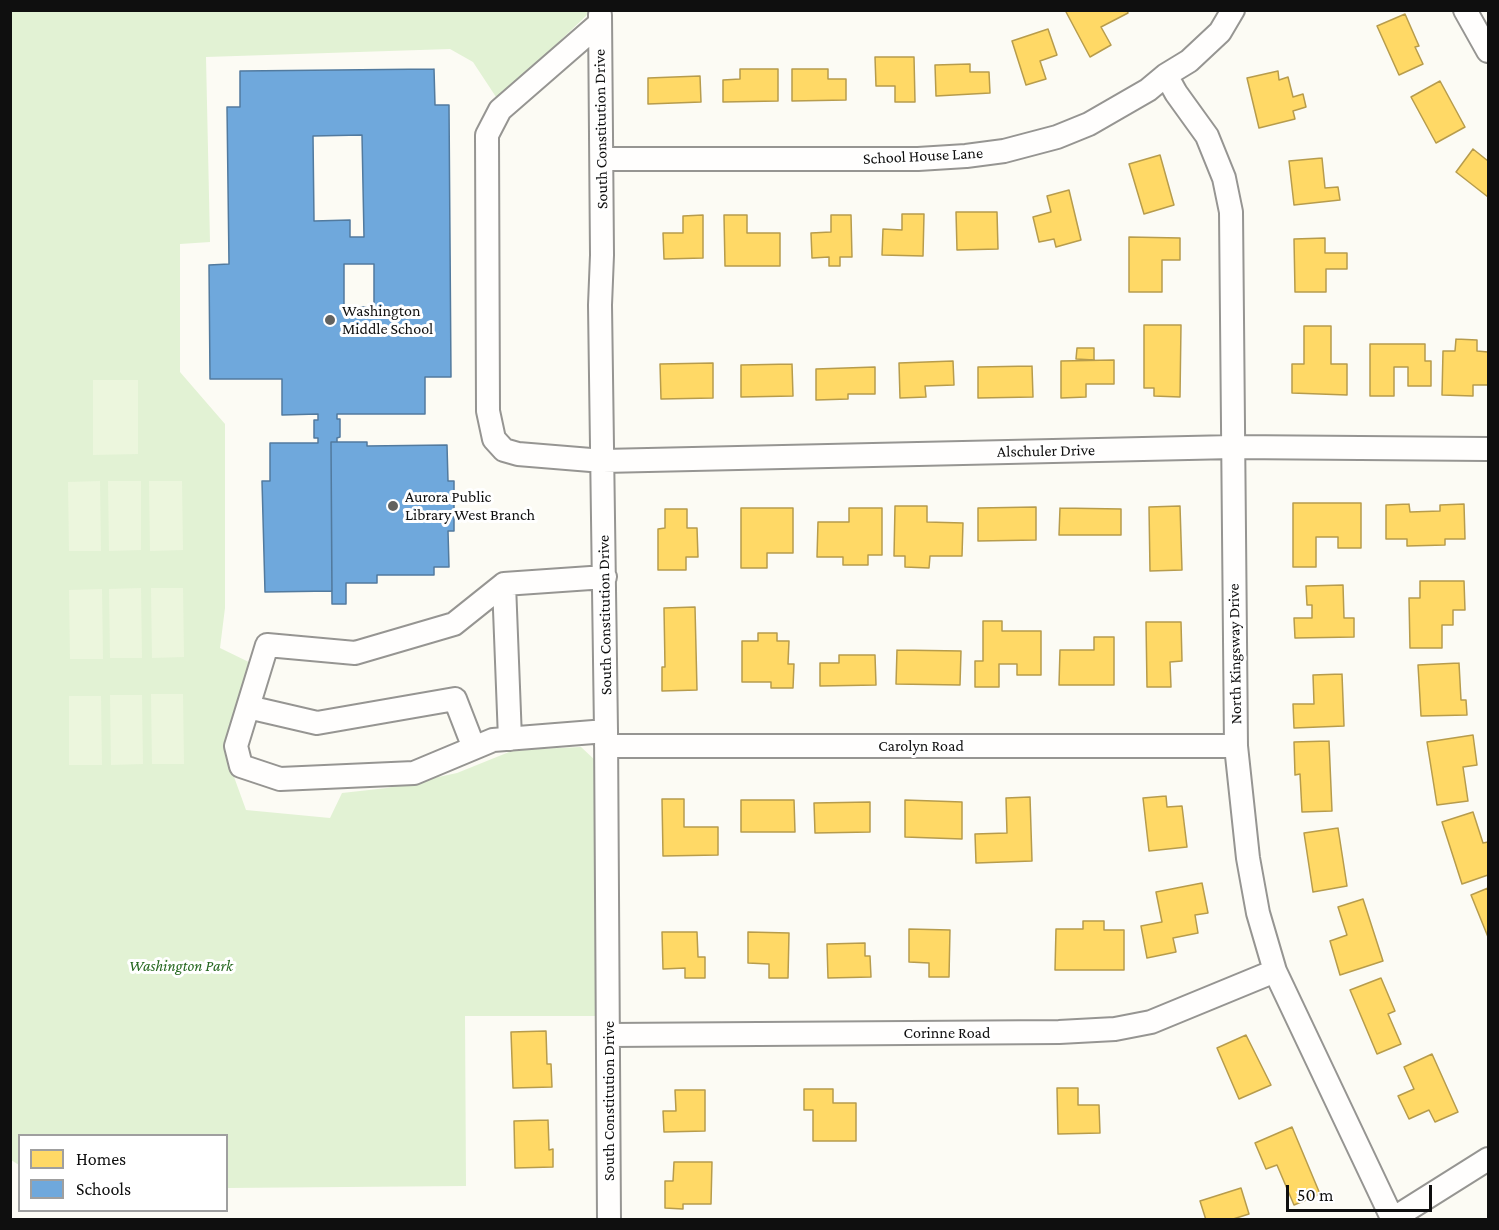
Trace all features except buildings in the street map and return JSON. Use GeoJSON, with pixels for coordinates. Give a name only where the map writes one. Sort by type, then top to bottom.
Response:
{"type":"FeatureCollection","features":[{"type":"Feature","properties":{"kind":"street","name":"School House Lane"},"geometry":{"type":"LineString","coordinates":[[602,159],[918,159],[1004,151],[1057,137],[1089,123],[1148,90],[1188,61],[1220,32],[1233,10]]}},
{"type":"Feature","properties":{"kind":"street"},"geometry":{"type":"LineString","coordinates":[[1466,10],[1488,51]]}},
{"type":"Feature","properties":{"kind":"street","name":"South Constitution Drive"},"geometry":{"type":"LineString","coordinates":[[600,17],[602,159],[600,305],[605,577],[609,1220]]}},
{"type":"Feature","properties":{"kind":"street","name":"Alschuler Drive"},"geometry":{"type":"LineString","coordinates":[[600,17],[500,110],[487,135],[488,411],[494,440],[504,450],[518,454],[603,461],[1233,447],[1488,449]]}},
{"type":"Feature","properties":{"kind":"street","name":"North Kingsway Drive"},"geometry":{"type":"LineString","coordinates":[[1166,75],[1207,136],[1228,195],[1232,232],[1236,746],[1248,858],[1258,913],[1275,971],[1392,1219]]}},
{"type":"Feature","properties":{"kind":"street"},"geometry":{"type":"LineString","coordinates":[[474,748],[455,699],[317,723],[248,707],[267,645],[356,653],[454,624],[504,584],[605,577]]}},
{"type":"Feature","properties":{"kind":"street"},"geometry":{"type":"LineString","coordinates":[[504,584],[510,739]]}},
{"type":"Feature","properties":{"kind":"street","name":"Carolyn Road"},"geometry":{"type":"LineString","coordinates":[[248,707],[236,746],[241,766],[280,778],[414,773],[493,740],[510,739],[606,738],[1236,746]]}},
{"type":"Feature","properties":{"kind":"street","name":"Corinne Road"},"geometry":{"type":"LineString","coordinates":[[609,1035],[1048,1033],[1115,1029],[1151,1022],[1275,971]]}},
{"type":"Feature","properties":{"kind":"street"},"geometry":{"type":"LineString","coordinates":[[1392,1219],[1488,1159]]}},
{"type":"Feature","properties":{"kind":"green space","name":"Washington Park"},"geometry":{"type":"Polygon","coordinates":[[[11,11],[589,11],[498,100],[473,62],[450,49],[206,57],[210,242],[180,244],[180,372],[225,424],[225,608],[220,648],[257,666],[229,763],[246,810],[330,818],[342,793],[387,788],[457,773],[514,750],[581,747],[596,761],[598,1016],[465,1016],[466,1186],[228,1188],[228,1134],[18,1134],[18,1164],[11,1160],[11,11]]]}},
{"type":"Feature","properties":{"kind":"green space"},"geometry":{"type":"Polygon","coordinates":[[[93,380],[138,380],[138,454],[93,455],[93,380]]]}},
{"type":"Feature","properties":{"kind":"green space"},"geometry":{"type":"Polygon","coordinates":[[[100,481],[101,551],[69,551],[68,482],[100,481]]]}},
{"type":"Feature","properties":{"kind":"green space"},"geometry":{"type":"Polygon","coordinates":[[[108,481],[141,481],[141,550],[109,551],[108,481]]]}},
{"type":"Feature","properties":{"kind":"green space"},"geometry":{"type":"Polygon","coordinates":[[[149,481],[182,481],[183,550],[150,551],[149,481]]]}},
{"type":"Feature","properties":{"kind":"green space"},"geometry":{"type":"Polygon","coordinates":[[[141,588],[142,658],[110,658],[109,589],[141,588]]]}},
{"type":"Feature","properties":{"kind":"green space"},"geometry":{"type":"Polygon","coordinates":[[[151,588],[183,588],[184,657],[152,658],[151,588]]]}},
{"type":"Feature","properties":{"kind":"green space"},"geometry":{"type":"Polygon","coordinates":[[[102,589],[103,659],[70,659],[69,590],[102,589]]]}},
{"type":"Feature","properties":{"kind":"green space"},"geometry":{"type":"Polygon","coordinates":[[[151,694],[183,694],[184,764],[152,764],[151,694]]]}},
{"type":"Feature","properties":{"kind":"green space"},"geometry":{"type":"Polygon","coordinates":[[[110,695],[142,695],[143,764],[111,765],[110,695]]]}},
{"type":"Feature","properties":{"kind":"green space"},"geometry":{"type":"Polygon","coordinates":[[[69,696],[101,696],[102,765],[69,765],[69,696]]]}},
{"type":"Feature","properties":{"kind":"place","name":"Washington Middle School"},"geometry":{"type":"Point","coordinates":[330,320]}},
{"type":"Feature","properties":{"kind":"place","name":"Aurora Public Library West Branch"},"geometry":{"type":"Point","coordinates":[393,506]}}]}
